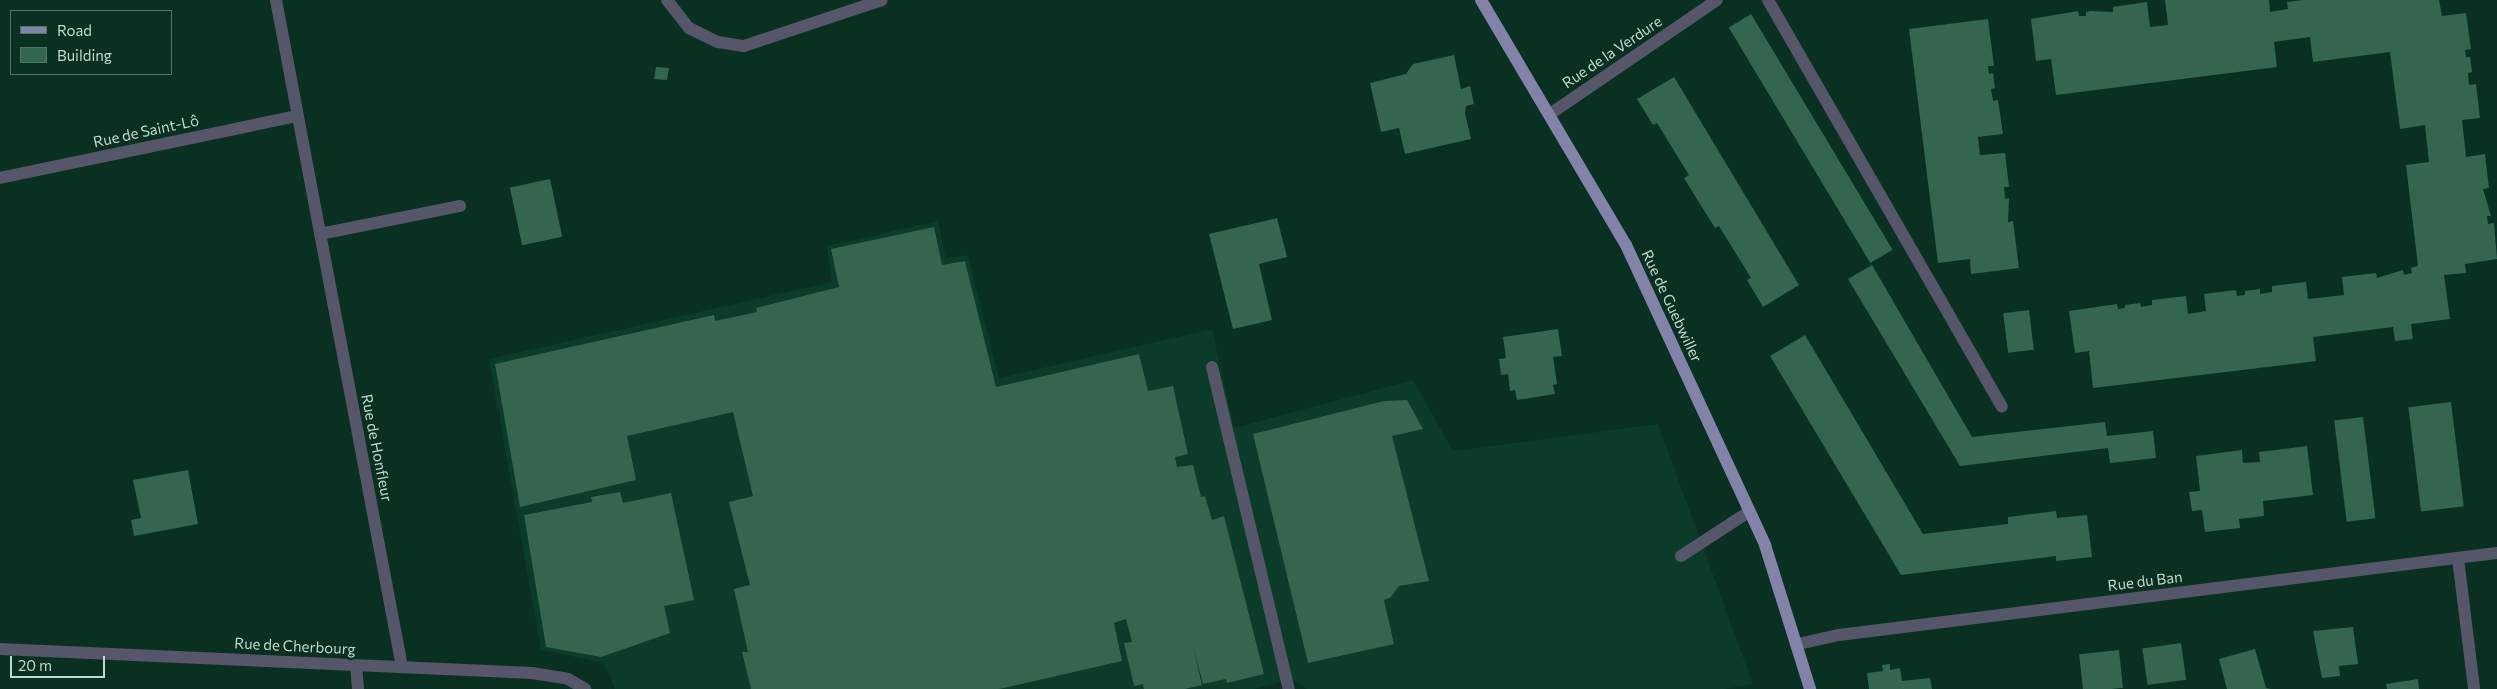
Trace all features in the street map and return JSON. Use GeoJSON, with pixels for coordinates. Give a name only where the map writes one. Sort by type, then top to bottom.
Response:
{"type":"FeatureCollection","features":[{"type":"Feature","properties":{"kind":"main road","name":"Rue de Guebwiller"},"geometry":{"type":"LineString","coordinates":[[1481,0],[1626,245],[1766,545],[1798,644],[1810,689]]}},
{"type":"Feature","properties":{"kind":"street","name":"Rue de Honfleur"},"geometry":{"type":"LineString","coordinates":[[276,0],[402,667]]}},
{"type":"Feature","properties":{"kind":"street"},"geometry":{"type":"LineString","coordinates":[[667,0],[689,28],[718,42],[744,46],[882,0]]}},
{"type":"Feature","properties":{"kind":"street","name":"Rue de la Verdure"},"geometry":{"type":"LineString","coordinates":[[1550,114],[1717,0]]}},
{"type":"Feature","properties":{"kind":"street"},"geometry":{"type":"LineString","coordinates":[[1770,3],[2002,407]]}},
{"type":"Feature","properties":{"kind":"street","name":"Rue de Saint-Lô"},"geometry":{"type":"LineString","coordinates":[[0,178],[298,116]]}},
{"type":"Feature","properties":{"kind":"street"},"geometry":{"type":"LineString","coordinates":[[320,234],[460,206]]}},
{"type":"Feature","properties":{"kind":"street"},"geometry":{"type":"LineString","coordinates":[[1212,368],[1289,689]]}},
{"type":"Feature","properties":{"kind":"street"},"geometry":{"type":"LineString","coordinates":[[1681,556],[1750,511]]}},
{"type":"Feature","properties":{"kind":"street","name":"Rue du Ban"},"geometry":{"type":"LineString","coordinates":[[1798,644],[1839,635],[2497,553]]}},
{"type":"Feature","properties":{"kind":"street"},"geometry":{"type":"LineString","coordinates":[[2458,558],[2474,689]]}},
{"type":"Feature","properties":{"kind":"street","name":"Rue de Cherbourg"},"geometry":{"type":"LineString","coordinates":[[0,649],[532,673],[568,679],[585,689]]}},
{"type":"Feature","properties":{"kind":"street"},"geometry":{"type":"LineString","coordinates":[[356,666],[358,689]]}},
{"type":"Feature","properties":{"kind":"shaded area"},"geometry":{"type":"Polygon","coordinates":[[[938,221],[946,258],[968,255],[999,378],[1212,329],[1234,428],[1413,380],[1453,451],[1658,424],[1753,684],[1725,689],[1307,689],[1292,679],[1254,689],[615,689],[604,663],[541,650],[489,359],[832,282],[827,246],[938,221]]]}},
{"type":"Feature","properties":{"kind":"building"},"geometry":{"type":"Polygon","coordinates":[[[2165,0],[2269,0],[2270,12],[2288,9],[2287,2],[2303,0],[2439,0],[2442,16],[2466,13],[2471,49],[2465,50],[2466,57],[2470,57],[2472,72],[2468,73],[2469,85],[2476,84],[2480,118],[2462,120],[2466,157],[2485,154],[2489,188],[2483,189],[2491,216],[2487,216],[2488,224],[2494,223],[2497,259],[2465,264],[2466,273],[2444,275],[2450,319],[2411,324],[2413,339],[2395,341],[2393,327],[2313,337],[2316,361],[2093,388],[2089,351],[2075,353],[2069,311],[2117,304],[2118,309],[2125,308],[2125,305],[2140,303],[2141,307],[2152,305],[2152,300],[2186,296],[2188,314],[2206,311],[2204,294],[2236,290],[2237,296],[2245,295],[2245,291],[2260,289],[2260,294],[2272,292],[2272,286],[2306,282],[2308,299],[2344,295],[2342,277],[2376,273],[2377,278],[2403,270],[2404,275],[2412,273],[2411,268],[2418,266],[2406,165],[2429,162],[2425,125],[2400,129],[2390,52],[2313,62],[2310,37],[2274,42],[2277,67],[2056,95],[2051,59],[2036,61],[2031,19],[2078,11],[2079,16],[2086,16],[2086,12],[2113,12],[2113,7],[2147,2],[2150,27],[2168,25],[2165,0]]]}},
{"type":"Feature","properties":{"kind":"building"},"geometry":{"type":"Polygon","coordinates":[[[1751,14],[1893,250],[1870,263],[1729,27],[1751,14]]]}},
{"type":"Feature","properties":{"kind":"building"},"geometry":{"type":"Polygon","coordinates":[[[1988,19],[1994,66],[1988,66],[1989,74],[1993,73],[1995,88],[1991,89],[1993,101],[1998,100],[2003,134],[1978,137],[1980,155],[2005,153],[2009,187],[2004,187],[2005,199],[2009,198],[2008,222],[2013,221],[2019,268],[1971,274],[1970,259],[1938,263],[1909,29],[1988,19]]]}},
{"type":"Feature","properties":{"kind":"building"},"geometry":{"type":"Polygon","coordinates":[[[1454,55],[1461,89],[1470,86],[1474,104],[1466,106],[1465,113],[1471,139],[1405,154],[1399,128],[1381,132],[1370,83],[1406,74],[1413,64],[1454,55]]]}},
{"type":"Feature","properties":{"kind":"building"},"geometry":{"type":"Polygon","coordinates":[[[656,67],[669,68],[667,80],[654,79],[656,67]]]}},
{"type":"Feature","properties":{"kind":"building"},"geometry":{"type":"Polygon","coordinates":[[[1674,77],[1799,285],[1763,307],[1747,280],[1751,278],[1719,226],[1715,228],[1684,178],[1689,175],[1657,123],[1653,125],[1637,99],[1674,77]]]}},
{"type":"Feature","properties":{"kind":"building"},"geometry":{"type":"Polygon","coordinates":[[[550,179],[562,237],[522,245],[510,188],[550,179]]]}},
{"type":"Feature","properties":{"kind":"building"},"geometry":{"type":"Polygon","coordinates":[[[1277,218],[1287,257],[1259,264],[1272,320],[1233,329],[1209,234],[1277,218]]]}},
{"type":"Feature","properties":{"kind":"building"},"geometry":{"type":"Polygon","coordinates":[[[934,227],[942,265],[965,261],[996,387],[1139,354],[1148,391],[1173,386],[1188,454],[1175,457],[1177,467],[1193,465],[1201,497],[1205,496],[1212,520],[1224,516],[1264,674],[1227,683],[1226,679],[1203,684],[1193,647],[1202,685],[1185,689],[1144,689],[1143,684],[1134,686],[1124,643],[1132,642],[1126,619],[1114,623],[1122,661],[999,689],[751,689],[742,652],[748,652],[734,589],[750,585],[729,502],[753,496],[733,412],[627,436],[636,480],[520,507],[495,364],[714,315],[715,321],[757,312],[756,308],[839,287],[831,249],[934,227]]]}},
{"type":"Feature","properties":{"kind":"building"},"geometry":{"type":"Polygon","coordinates":[[[1872,265],[1972,437],[2105,422],[2107,436],[2153,431],[2156,458],[2110,463],[2108,448],[1960,466],[1848,279],[1872,265]]]}},
{"type":"Feature","properties":{"kind":"building"},"geometry":{"type":"Polygon","coordinates":[[[2029,310],[2034,350],[2008,353],[2003,313],[2029,310]]]}},
{"type":"Feature","properties":{"kind":"building"},"geometry":{"type":"Polygon","coordinates":[[[1558,329],[1562,356],[1553,357],[1557,384],[1553,385],[1555,394],[1517,400],[1515,390],[1510,391],[1508,374],[1501,375],[1499,359],[1506,358],[1503,337],[1558,329]]]}},
{"type":"Feature","properties":{"kind":"building"},"geometry":{"type":"Polygon","coordinates":[[[1805,335],[1923,534],[2008,524],[2008,517],[2056,511],[2057,518],[2087,515],[2092,557],[2056,561],[2056,556],[1901,575],[1770,356],[1805,335]]]}},
{"type":"Feature","properties":{"kind":"building"},"geometry":{"type":"Polygon","coordinates":[[[1407,400],[1423,429],[1392,436],[1429,581],[1399,586],[1390,598],[1384,600],[1394,644],[1308,663],[1253,434],[1384,401],[1407,400]]]}},
{"type":"Feature","properties":{"kind":"building"},"geometry":{"type":"Polygon","coordinates":[[[2451,402],[2464,506],[2421,511],[2408,407],[2451,402]]]}},
{"type":"Feature","properties":{"kind":"building"},"geometry":{"type":"Polygon","coordinates":[[[2363,417],[2375,518],[2347,522],[2334,421],[2363,417]]]}},
{"type":"Feature","properties":{"kind":"building"},"geometry":{"type":"Polygon","coordinates":[[[2307,446],[2313,495],[2263,501],[2264,516],[2239,519],[2240,528],[2205,532],[2202,510],[2192,511],[2189,492],[2200,491],[2196,456],[2242,450],[2243,463],[2260,462],[2259,452],[2307,446]]]}},
{"type":"Feature","properties":{"kind":"building"},"geometry":{"type":"Polygon","coordinates":[[[188,470],[198,524],[134,536],[131,520],[141,518],[133,480],[188,470]]]}},
{"type":"Feature","properties":{"kind":"building"},"geometry":{"type":"Polygon","coordinates":[[[620,492],[623,503],[671,493],[694,600],[664,606],[670,633],[601,657],[546,647],[524,515],[592,502],[591,497],[620,492]]]}},
{"type":"Feature","properties":{"kind":"building"},"geometry":{"type":"Polygon","coordinates":[[[2353,627],[2358,664],[2339,666],[2340,676],[2322,678],[2313,631],[2353,627]]]}},
{"type":"Feature","properties":{"kind":"building"},"geometry":{"type":"Polygon","coordinates":[[[2181,643],[2186,680],[2148,685],[2142,648],[2181,643]]]}},
{"type":"Feature","properties":{"kind":"building"},"geometry":{"type":"Polygon","coordinates":[[[2255,649],[2266,688],[2271,689],[2227,689],[2219,659],[2255,649]]]}},
{"type":"Feature","properties":{"kind":"building"},"geometry":{"type":"Polygon","coordinates":[[[2119,650],[2123,688],[2083,689],[2079,654],[2119,650]]]}},
{"type":"Feature","properties":{"kind":"building"},"geometry":{"type":"Polygon","coordinates":[[[1890,664],[1890,670],[1900,668],[1902,681],[1930,678],[1932,689],[1869,689],[1867,673],[1883,671],[1882,665],[1890,664]]]}},
{"type":"Feature","properties":{"kind":"building"},"geometry":{"type":"Polygon","coordinates":[[[2418,679],[2419,689],[2387,689],[2386,684],[2418,679]]]}}]}
